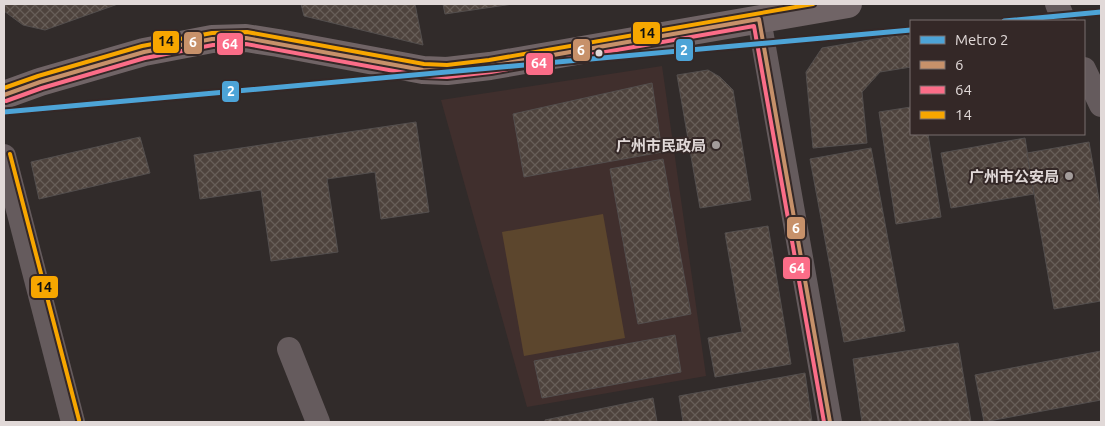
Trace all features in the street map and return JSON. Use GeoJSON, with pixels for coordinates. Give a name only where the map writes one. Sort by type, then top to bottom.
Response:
{"type":"FeatureCollection","features":[{"type":"Feature","properties":{"kind":"main road"},"geometry":{"type":"LineString","coordinates":[[4,95],[40,82],[144,52],[212,39],[246,38],[390,65],[447,71],[490,66],[848,4]]}},
{"type":"Feature","properties":{"kind":"street"},"geometry":{"type":"LineString","coordinates":[[1057,4],[1064,20]]}},
{"type":"Feature","properties":{"kind":"street"},"geometry":{"type":"LineString","coordinates":[[759,19],[830,422]]}},
{"type":"Feature","properties":{"kind":"street"},"geometry":{"type":"LineString","coordinates":[[1085,71],[1101,105]]}},
{"type":"Feature","properties":{"kind":"street"},"geometry":{"type":"LineString","coordinates":[[4,156],[73,422]]}},
{"type":"Feature","properties":{"kind":"street"},"geometry":{"type":"LineString","coordinates":[[289,349],[318,422]]}},
{"type":"Feature","properties":{"kind":"shaded area"},"geometry":{"type":"Polygon","coordinates":[[[662,66],[706,376],[527,407],[441,100],[662,66]]]}},
{"type":"Feature","properties":{"kind":"shaded area"},"geometry":{"type":"Polygon","coordinates":[[[603,214],[625,338],[524,356],[502,232],[603,214]]]}},
{"type":"Feature","properties":{"kind":"building"},"geometry":{"type":"Polygon","coordinates":[[[4,4],[118,4],[45,30],[23,25],[4,11],[4,4]]]}},
{"type":"Feature","properties":{"kind":"building"},"geometry":{"type":"Polygon","coordinates":[[[301,4],[415,4],[423,45],[304,16],[301,4]]]}},
{"type":"Feature","properties":{"kind":"building"},"geometry":{"type":"Polygon","coordinates":[[[443,4],[513,4],[445,14],[443,4]]]}},
{"type":"Feature","properties":{"kind":"building"},"geometry":{"type":"Polygon","coordinates":[[[910,33],[910,67],[880,72],[862,92],[867,143],[813,148],[806,72],[822,48],[910,33]]]}},
{"type":"Feature","properties":{"kind":"building","name":"广州市民政局"},"geometry":{"type":"Polygon","coordinates":[[[708,70],[720,77],[733,90],[751,200],[700,208],[677,75],[708,70]]]}},
{"type":"Feature","properties":{"kind":"building"},"geometry":{"type":"Polygon","coordinates":[[[652,83],[662,152],[524,177],[513,114],[652,83]]]}},
{"type":"Feature","properties":{"kind":"building"},"geometry":{"type":"Polygon","coordinates":[[[910,107],[910,135],[928,135],[941,217],[896,224],[879,112],[910,107]]]}},
{"type":"Feature","properties":{"kind":"building"},"geometry":{"type":"Polygon","coordinates":[[[416,122],[429,212],[381,219],[375,172],[327,179],[338,252],[271,261],[261,190],[200,199],[194,155],[416,122]]]}},
{"type":"Feature","properties":{"kind":"building"},"geometry":{"type":"Polygon","coordinates":[[[140,137],[150,173],[39,199],[31,162],[140,137]]]}},
{"type":"Feature","properties":{"kind":"building"},"geometry":{"type":"Polygon","coordinates":[[[1025,138],[1034,194],[951,208],[941,153],[1025,138]]]}},
{"type":"Feature","properties":{"kind":"building"},"geometry":{"type":"Polygon","coordinates":[[[1089,142],[1101,211],[1101,301],[1054,309],[1027,153],[1089,142]]]}},
{"type":"Feature","properties":{"kind":"building"},"geometry":{"type":"Polygon","coordinates":[[[871,148],[905,331],[844,342],[810,159],[871,148]]]}},
{"type":"Feature","properties":{"kind":"building"},"geometry":{"type":"Polygon","coordinates":[[[663,159],[691,314],[638,324],[610,169],[663,159]]]}},
{"type":"Feature","properties":{"kind":"building"},"geometry":{"type":"Polygon","coordinates":[[[768,226],[791,364],[715,377],[708,338],[742,332],[725,233],[768,226]]]}},
{"type":"Feature","properties":{"kind":"building"},"geometry":{"type":"Polygon","coordinates":[[[675,335],[681,372],[542,398],[534,361],[675,335]]]}},
{"type":"Feature","properties":{"kind":"building"},"geometry":{"type":"Polygon","coordinates":[[[958,343],[971,422],[862,422],[853,359],[958,343]]]}},
{"type":"Feature","properties":{"kind":"building"},"geometry":{"type":"Polygon","coordinates":[[[1101,351],[1101,400],[984,422],[975,375],[1101,351]]]}},
{"type":"Feature","properties":{"kind":"building"},"geometry":{"type":"Polygon","coordinates":[[[805,373],[812,422],[683,422],[679,396],[805,373]]]}},
{"type":"Feature","properties":{"kind":"building"},"geometry":{"type":"Polygon","coordinates":[[[653,398],[657,422],[545,422],[545,420],[653,398]]]}},
{"type":"Feature","properties":{"kind":"metro line","name":"2"},"geometry":{"type":"LineString","coordinates":[[1015,20],[1101,12]]}},
{"type":"Feature","properties":{"kind":"metro line","name":"2"},"geometry":{"type":"LineString","coordinates":[[4,112],[910,30]]}},
{"type":"Feature","properties":{"kind":"transit line","name":"14"},"geometry":{"type":"LineString","coordinates":[[4,88],[38,76],[142,46],[212,33],[247,32],[424,64],[447,65],[489,60],[813,4]]}},
{"type":"Feature","properties":{"kind":"transit line","name":"6"},"geometry":{"type":"LineString","coordinates":[[4,95],[40,82],[144,52],[212,39],[246,38],[423,70],[447,71],[490,66],[759,19],[830,422]]}},
{"type":"Feature","properties":{"kind":"transit line","name":"64"},"geometry":{"type":"LineString","coordinates":[[6,101],[42,88],[145,58],[213,45],[246,44],[422,76],[447,77],[491,72],[754,26],[824,422]]}},
{"type":"Feature","properties":{"kind":"transit line","name":"14"},"geometry":{"type":"LineString","coordinates":[[10,154],[79,420]]}},
{"type":"Feature","properties":{"kind":"place","name":"广州市民政局"},"geometry":{"type":"Point","coordinates":[716,145]}},
{"type":"Feature","properties":{"kind":"place","name":"广州市公安局"},"geometry":{"type":"Point","coordinates":[1069,176]}}]}
